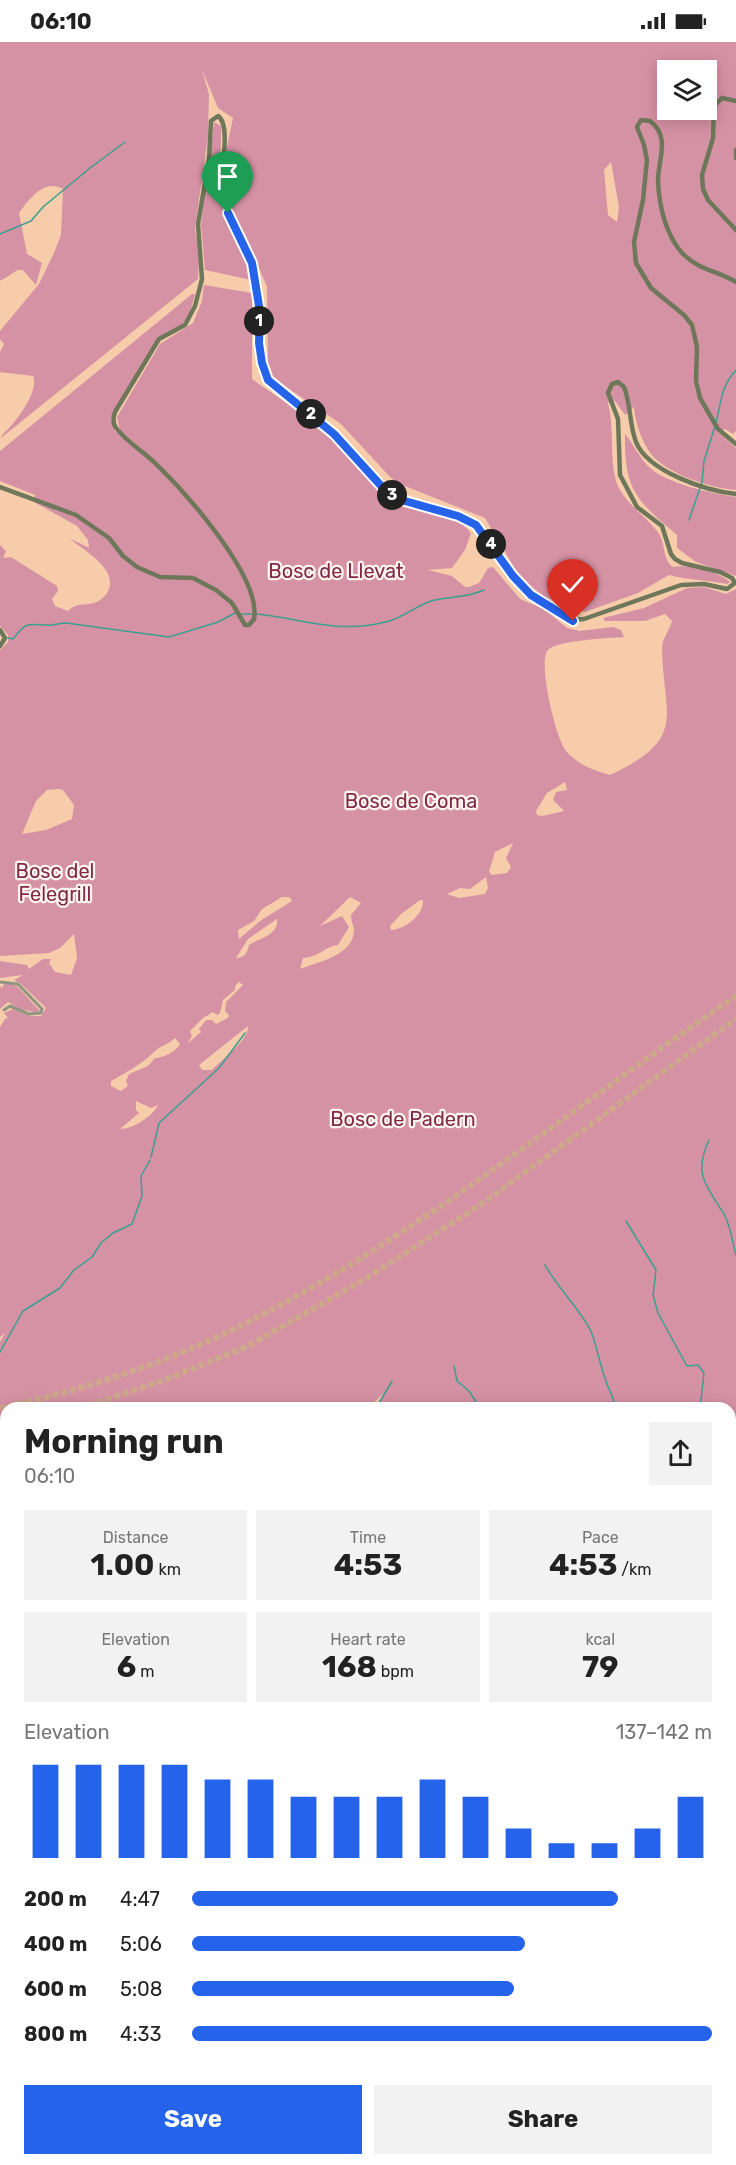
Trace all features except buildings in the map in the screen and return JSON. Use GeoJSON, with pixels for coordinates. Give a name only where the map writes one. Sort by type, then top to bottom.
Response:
{"type":"FeatureCollection","features":[{"type":"Feature","properties":{"kind":"main road"},"geometry":{"type":"LineString","coordinates":[[736,101],[722,98],[714,106],[713,138],[702,182],[708,200],[736,230]]}},
{"type":"Feature","properties":{"kind":"main road"},"geometry":{"type":"LineString","coordinates":[[0,487],[76,515],[109,538],[123,556],[137,567],[160,577],[193,578],[216,590],[232,603],[244,625],[249,625],[254,619],[251,592],[234,558],[207,519],[157,464],[117,430],[113,421],[115,412],[159,339],[185,325],[195,306],[202,279],[200,214],[209,159],[211,121],[218,116],[222,119],[225,129],[221,176],[223,196],[228,213],[254,267],[260,312],[259,343],[265,373],[273,385],[334,434],[384,489],[405,501],[458,516],[476,525],[513,576],[531,595],[573,621],[681,585],[704,584],[727,589],[734,584],[729,576],[675,559],[671,554],[662,525],[637,507],[618,470],[618,419],[608,393],[612,384],[618,382],[624,387],[635,439],[642,452],[666,472],[714,492],[736,494]]}},
{"type":"Feature","properties":{"kind":"main road"},"geometry":{"type":"LineString","coordinates":[[736,282],[693,263],[674,242],[666,223],[659,188],[662,139],[657,127],[643,119],[637,127],[646,151],[646,166],[643,200],[634,242],[635,257],[639,270],[651,288],[684,315],[692,325],[697,347],[696,386],[700,398],[715,425],[736,444]]}},
{"type":"Feature","properties":{"kind":"main road"},"geometry":{"type":"LineString","coordinates":[[736,150],[736,158]]}},
{"type":"Feature","properties":{"kind":"main road"},"geometry":{"type":"LineString","coordinates":[[0,630],[5,638],[0,646]]}},
{"type":"Feature","properties":{"kind":"street"},"geometry":{"type":"LineString","coordinates":[[0,982],[13,982],[21,986],[41,1007],[42,1011],[35,1015],[10,1006],[4,1010]]}},
{"type":"Feature","properties":{"kind":"green space"},"geometry":{"type":"Polygon","coordinates":[[[0,42],[736,42],[736,431],[733,434],[725,429],[718,432],[736,448],[736,490],[695,481],[666,467],[648,450],[638,428],[634,407],[625,415],[615,401],[608,403],[614,472],[619,489],[659,534],[670,564],[673,567],[703,569],[730,582],[727,584],[669,575],[638,593],[585,612],[545,597],[521,579],[485,518],[400,484],[391,478],[341,424],[273,378],[268,367],[267,287],[245,234],[232,211],[225,182],[227,147],[233,118],[218,108],[202,70],[209,94],[208,136],[195,228],[199,253],[198,279],[1,438],[27,403],[34,382],[33,376],[0,372],[0,352],[4,344],[0,339],[0,331],[39,284],[54,253],[61,235],[63,189],[56,186],[44,188],[33,196],[19,213],[27,254],[42,263],[36,285],[23,270],[18,270],[0,281],[0,42]],[[611,162],[604,170],[608,215],[617,222],[619,207],[611,162]]]}},
{"type":"Feature","properties":{"kind":"green space"},"geometry":{"type":"Polygon","coordinates":[[[214,122],[221,126],[220,182],[223,204],[247,255],[252,272],[251,280],[205,270],[201,224],[214,122]]]}},
{"type":"Feature","properties":{"kind":"green space"},"geometry":{"type":"Polygon","coordinates":[[[204,285],[252,293],[252,379],[323,431],[386,495],[407,505],[455,520],[471,533],[465,550],[452,568],[428,570],[452,576],[465,587],[469,587],[479,583],[488,568],[493,567],[520,599],[544,609],[567,628],[580,631],[613,627],[621,630],[624,637],[562,644],[548,650],[545,657],[546,684],[557,732],[566,751],[586,766],[610,775],[635,762],[652,749],[661,737],[666,723],[662,647],[672,621],[665,614],[645,621],[605,621],[603,618],[644,608],[687,588],[704,587],[726,594],[736,589],[736,1402],[379,1402],[385,1392],[374,1402],[0,1402],[0,1342],[5,1333],[0,1337],[0,1027],[8,1018],[4,1013],[13,1009],[30,1016],[41,1016],[46,1008],[14,980],[23,975],[0,978],[0,961],[27,965],[29,969],[43,959],[51,959],[49,963],[55,972],[71,975],[77,958],[74,934],[60,948],[49,953],[0,956],[0,650],[8,642],[8,635],[0,626],[0,545],[6,551],[3,558],[11,557],[57,586],[58,591],[52,599],[55,606],[68,611],[74,606],[101,600],[107,593],[110,583],[109,575],[98,561],[69,538],[89,548],[88,540],[77,526],[34,502],[35,495],[0,481],[0,451],[192,294],[195,294],[190,312],[183,324],[157,340],[111,421],[115,431],[138,446],[120,430],[117,417],[160,344],[193,323],[202,301],[204,285]],[[565,782],[547,793],[536,811],[537,815],[564,811],[553,800],[556,792],[567,790],[565,782]],[[47,790],[36,801],[22,834],[46,830],[72,819],[74,805],[63,790],[47,790]],[[513,843],[495,852],[489,872],[492,875],[507,873],[511,867],[506,858],[513,843]],[[486,877],[470,889],[460,888],[447,894],[459,898],[485,894],[488,888],[486,877]],[[282,897],[262,909],[254,921],[238,930],[239,939],[260,921],[292,901],[289,897],[282,897]],[[350,897],[320,926],[342,916],[349,927],[338,945],[303,958],[300,969],[334,956],[349,945],[354,929],[351,915],[361,903],[350,897]],[[420,900],[401,914],[390,926],[391,930],[402,927],[413,920],[420,911],[423,900],[420,900]],[[277,919],[248,939],[236,958],[245,954],[249,945],[272,932],[277,919]],[[239,982],[235,990],[223,1000],[220,1013],[217,1015],[213,1012],[203,1018],[190,1031],[192,1036],[187,1044],[201,1032],[199,1029],[206,1020],[212,1020],[216,1024],[228,1018],[229,1015],[225,1011],[226,1002],[243,985],[239,982]],[[248,1026],[199,1065],[202,1070],[212,1070],[244,1037],[248,1026]],[[175,1038],[134,1068],[111,1081],[111,1086],[121,1091],[128,1086],[126,1081],[129,1074],[148,1066],[155,1058],[169,1054],[176,1049],[180,1044],[175,1038]],[[136,1101],[136,1110],[139,1113],[120,1129],[142,1122],[158,1105],[151,1108],[136,1101]]]}},
{"type":"Feature","properties":{"kind":"green space"},"geometry":{"type":"Polygon","coordinates":[[[625,434],[647,465],[664,477],[702,490],[736,497],[736,576],[696,562],[677,548],[677,535],[651,512],[635,492],[627,468],[625,434]]]}},
{"type":"Feature","properties":{"kind":"green space"},"geometry":{"type":"Polygon","coordinates":[[[5,982],[17,986],[40,1011],[38,1013],[20,1009],[8,1002],[0,1009],[0,986],[2,988],[5,982]]]}},
{"type":"Feature","properties":{"kind":"waterway"},"geometry":{"type":"LineString","coordinates":[[0,234],[31,221],[43,207],[125,142]]}},
{"type":"Feature","properties":{"kind":"waterway"},"geometry":{"type":"LineString","coordinates":[[716,422],[724,389],[736,370]]}},
{"type":"Feature","properties":{"kind":"waterway"},"geometry":{"type":"LineString","coordinates":[[689,520],[702,482],[704,461],[715,426]]}},
{"type":"Feature","properties":{"kind":"waterway"},"geometry":{"type":"LineString","coordinates":[[257,614],[323,625],[354,627],[394,619],[431,601],[484,590]]}},
{"type":"Feature","properties":{"kind":"waterway"},"geometry":{"type":"LineString","coordinates":[[8,638],[13,639],[27,625],[66,623],[169,637],[218,622],[235,613]]}},
{"type":"Feature","properties":{"kind":"waterway"},"geometry":{"type":"LineString","coordinates":[[242,614],[252,614]]}},
{"type":"Feature","properties":{"kind":"waterway"},"geometry":{"type":"LineString","coordinates":[[151,1157],[159,1123],[219,1068],[245,1033]]}},
{"type":"Feature","properties":{"kind":"waterway"},"geometry":{"type":"LineString","coordinates":[[709,1140],[704,1152],[702,1171],[707,1187],[724,1214],[736,1255]]}},
{"type":"Feature","properties":{"kind":"waterway"},"geometry":{"type":"LineString","coordinates":[[0,1352],[23,1311],[60,1288],[74,1270],[92,1257],[101,1243],[113,1233],[132,1224],[142,1196],[141,1176],[150,1160]]}},
{"type":"Feature","properties":{"kind":"waterway"},"geometry":{"type":"LineString","coordinates":[[626,1221],[656,1270],[653,1295],[658,1313],[687,1366],[698,1365],[704,1373],[701,1402]]}},
{"type":"Feature","properties":{"kind":"waterway"},"geometry":{"type":"LineString","coordinates":[[545,1265],[590,1329],[614,1402]]}},
{"type":"Feature","properties":{"kind":"waterway"},"geometry":{"type":"LineString","coordinates":[[454,1366],[457,1381],[469,1391],[476,1402]]}},
{"type":"Feature","properties":{"kind":"waterway"},"geometry":{"type":"LineString","coordinates":[[380,1402],[392,1381]]}},
{"type":"Feature","properties":{"kind":"tunnel"},"geometry":{"type":"LineString","coordinates":[[24,1402],[91,1385],[150,1365],[236,1328],[302,1293],[367,1254],[492,1171],[736,996]]}},
{"type":"Feature","properties":{"kind":"tunnel"},"geometry":{"type":"LineString","coordinates":[[98,1402],[162,1381],[248,1346],[365,1279],[480,1205],[736,1019]]}},
{"type":"Feature","properties":{"kind":"route"},"geometry":{"type":"LineString","coordinates":[[228,213],[252,263],[260,312],[259,343],[262,363],[268,380],[334,434],[368,473],[393,496],[458,516],[476,525],[513,576],[531,595],[573,621]]}},
{"type":"Feature","properties":{"kind":"park label","name":"Bosc de Llevat"},"geometry":{"type":"Point","coordinates":[336,571]}},
{"type":"Feature","properties":{"kind":"park label","name":"Bosc de Coma"},"geometry":{"type":"Point","coordinates":[411,801]}},
{"type":"Feature","properties":{"kind":"park label","name":"Bosc del Felegrill"},"geometry":{"type":"Point","coordinates":[55,882]}},
{"type":"Feature","properties":{"kind":"park label","name":"Bosc de Padern"},"geometry":{"type":"Point","coordinates":[403,1119]}}]}
